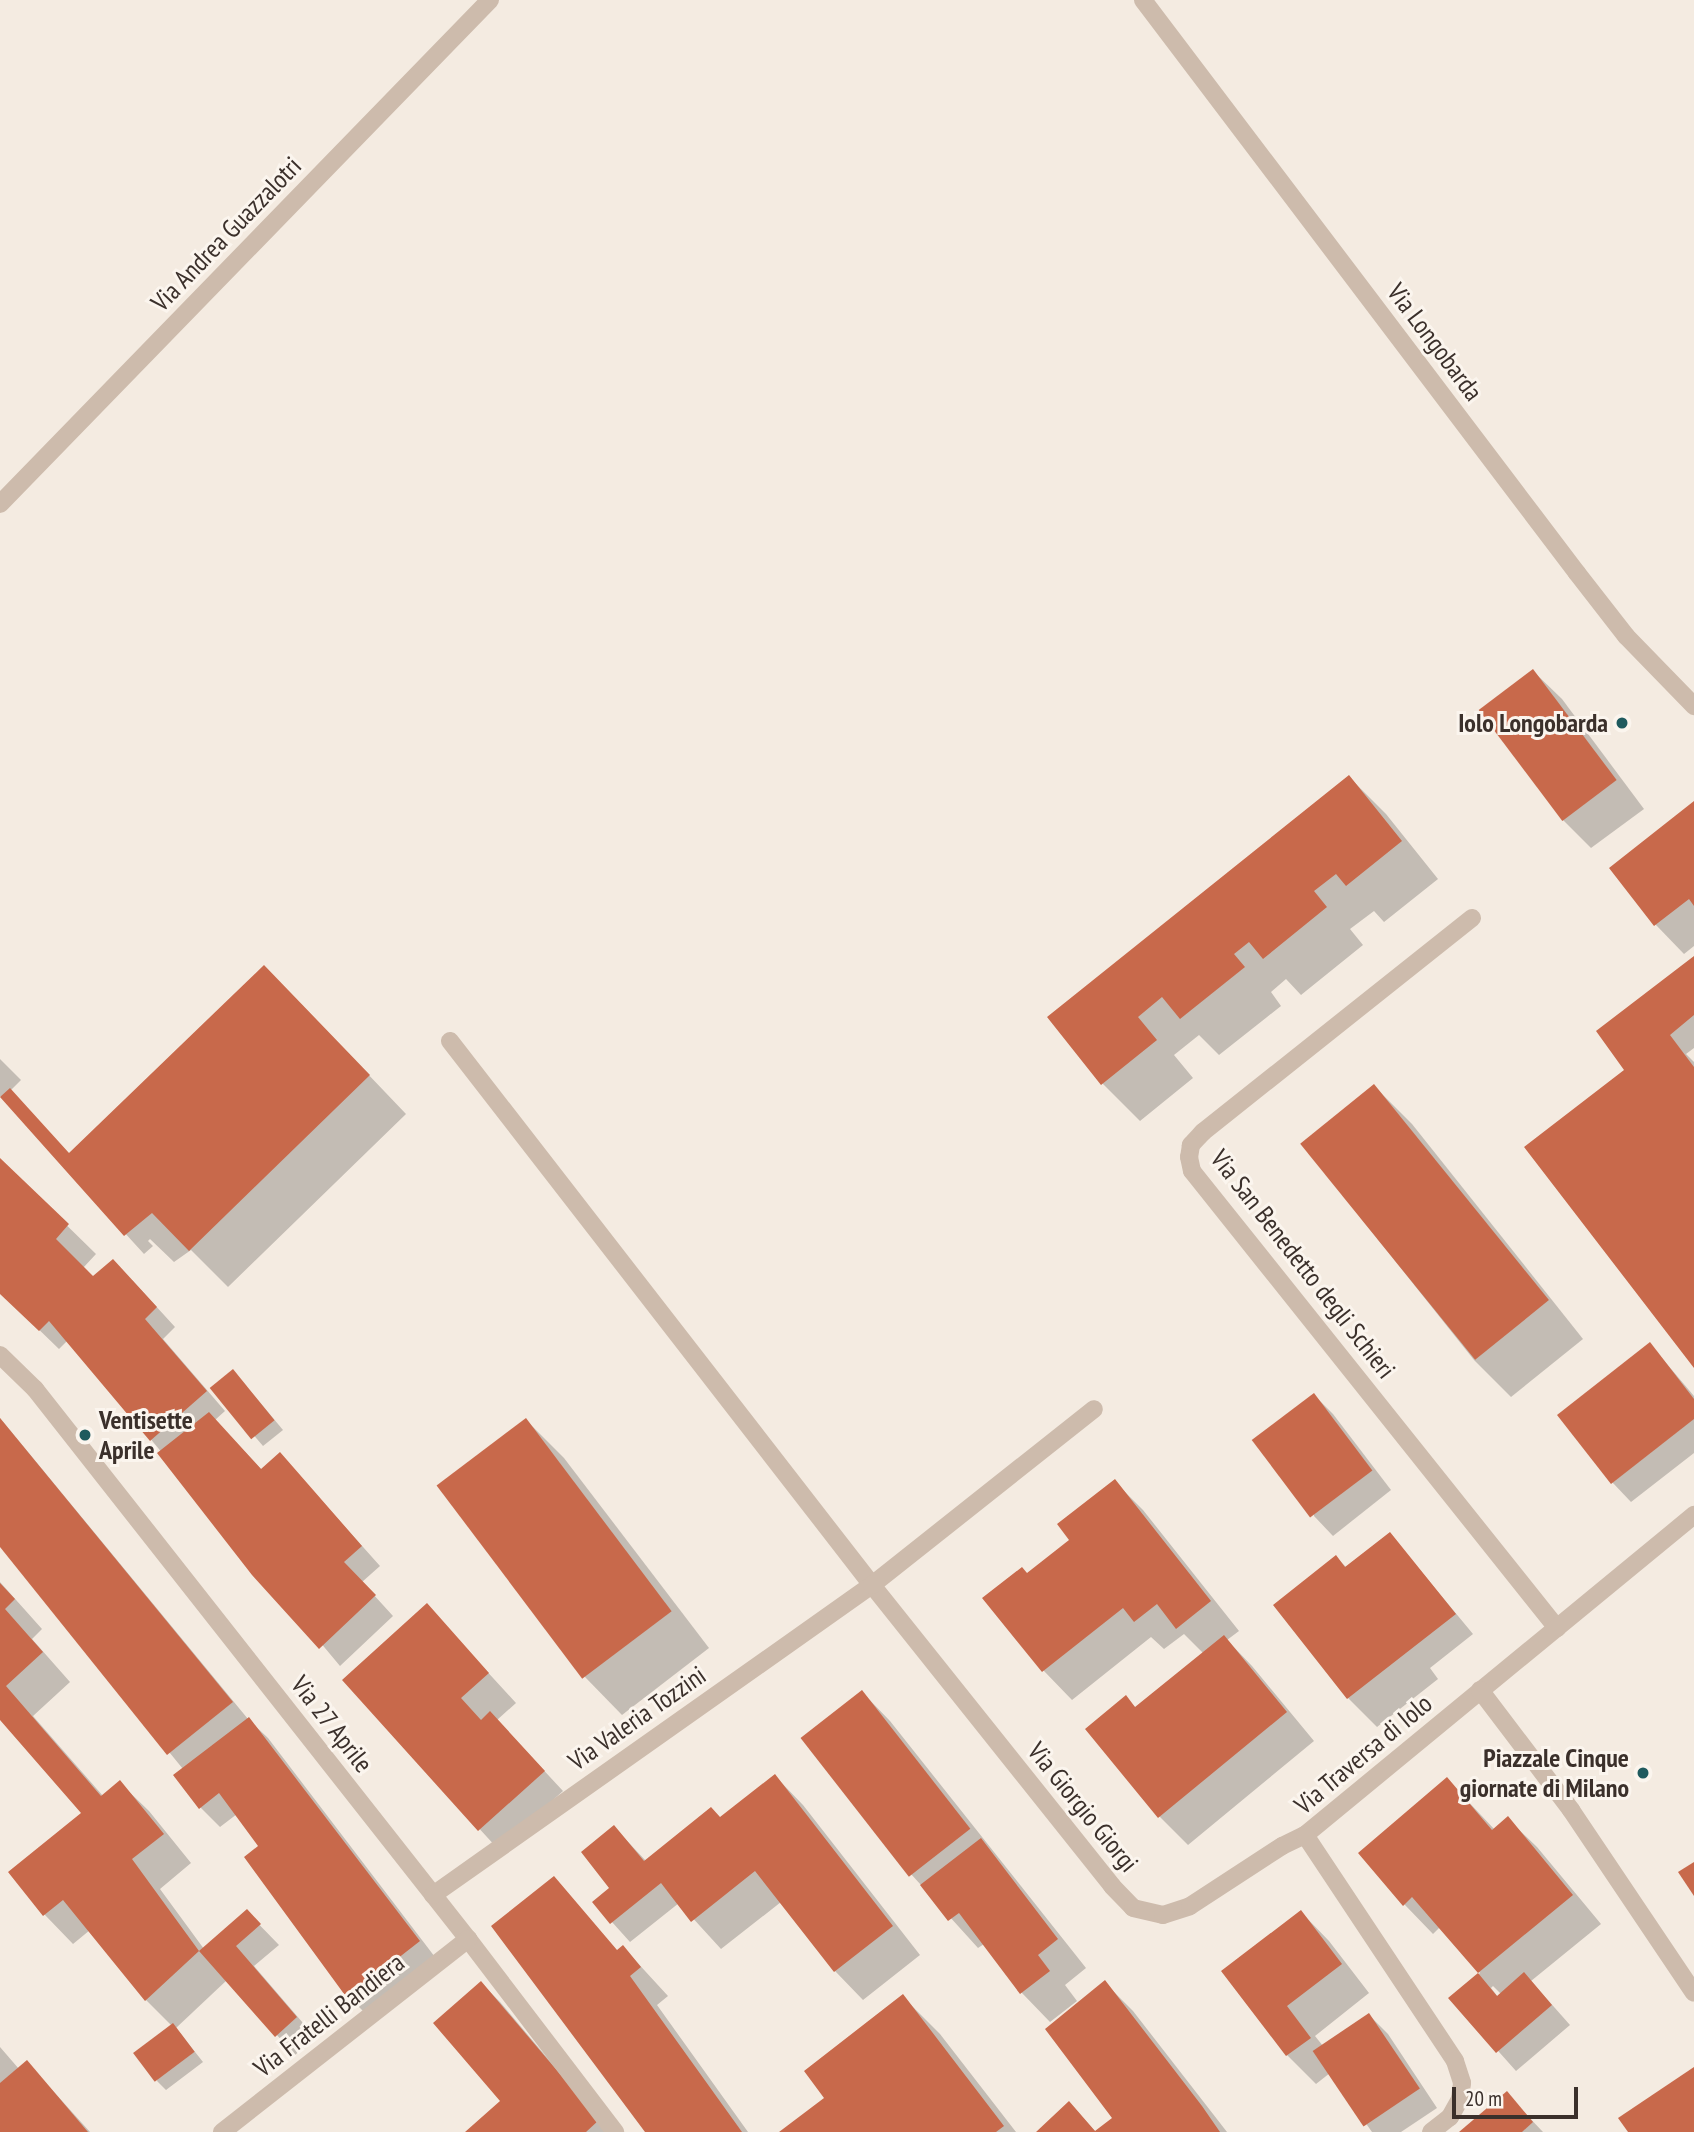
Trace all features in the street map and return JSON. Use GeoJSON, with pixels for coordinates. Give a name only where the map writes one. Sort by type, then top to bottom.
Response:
{"type":"FeatureCollection","features":[{"type":"Feature","properties":{"kind":"street","name":"Via Andrea Guazzalotri"},"geometry":{"type":"LineString","coordinates":[[0,504],[490,0]]}},
{"type":"Feature","properties":{"kind":"street","name":"Via Longobarda"},"geometry":{"type":"LineString","coordinates":[[1143,0],[1610,615],[1694,706]]}},
{"type":"Feature","properties":{"kind":"street","name":"Via San Benedetto degli Schieri"},"geometry":{"type":"LineString","coordinates":[[1472,918],[1203,1132],[1191,1145],[1189,1157],[1198,1179],[1557,1628]]}},
{"type":"Feature","properties":{"kind":"street","name":"Via Giorgio Giorgi"},"geometry":{"type":"LineString","coordinates":[[450,1041],[872,1585],[1111,1886],[1133,1908],[1163,1915],[1189,1906],[1282,1846],[1304,1835]]}},
{"type":"Feature","properties":{"kind":"street","name":"Via 27 Aprile"},"geometry":{"type":"LineString","coordinates":[[0,1355],[35,1390],[468,1939],[615,2132]]}},
{"type":"Feature","properties":{"kind":"street","name":"Via Valeria Tozzini"},"geometry":{"type":"LineString","coordinates":[[433,1895],[872,1585],[1094,1409]]}},
{"type":"Feature","properties":{"kind":"street","name":"Via Traversa di Iolo"},"geometry":{"type":"LineString","coordinates":[[1431,2132],[1450,2117],[1460,2099],[1462,2083],[1455,2061],[1304,1835],[1694,1515]]}},
{"type":"Feature","properties":{"kind":"street"},"geometry":{"type":"LineString","coordinates":[[1480,1690],[1564,1800],[1694,1993]]}},
{"type":"Feature","properties":{"kind":"street","name":"Via Fratelli Bandiera"},"geometry":{"type":"LineString","coordinates":[[222,2132],[468,1939]]}},
{"type":"Feature","properties":{"kind":"building"},"geometry":{"type":"Polygon","coordinates":[[[1533,669],[1617,780],[1562,821],[1479,710],[1533,669]]]}},
{"type":"Feature","properties":{"kind":"building"},"geometry":{"type":"Polygon","coordinates":[[[1349,775],[1402,841],[1346,886],[1336,874],[1314,891],[1327,907],[1263,959],[1249,942],[1234,954],[1245,967],[1180,1019],[1162,997],[1138,1017],[1157,1040],[1101,1085],[1047,1017],[1349,775]]]}},
{"type":"Feature","properties":{"kind":"building"},"geometry":{"type":"Polygon","coordinates":[[[1694,801],[1694,906],[1689,899],[1654,926],[1609,868],[1694,801]]]}},
{"type":"Feature","properties":{"kind":"building"},"geometry":{"type":"Polygon","coordinates":[[[1694,956],[1694,1015],[1670,1035],[1694,1067],[1694,1368],[1524,1147],[1624,1070],[1596,1031],[1694,956]]]}},
{"type":"Feature","properties":{"kind":"building"},"geometry":{"type":"Polygon","coordinates":[[[264,965],[370,1075],[189,1251],[152,1213],[124,1236],[0,1097],[10,1088],[69,1153],[264,965]]]}},
{"type":"Feature","properties":{"kind":"building"},"geometry":{"type":"Polygon","coordinates":[[[1374,1084],[1549,1300],[1475,1360],[1300,1144],[1374,1084]]]}},
{"type":"Feature","properties":{"kind":"building"},"geometry":{"type":"Polygon","coordinates":[[[0,1158],[69,1224],[56,1239],[93,1276],[113,1259],[157,1307],[145,1319],[207,1391],[150,1441],[49,1321],[39,1331],[0,1294],[0,1158]]]}},
{"type":"Feature","properties":{"kind":"building"},"geometry":{"type":"Polygon","coordinates":[[[1650,1342],[1694,1399],[1694,1419],[1611,1484],[1557,1415],[1650,1342]]]}},
{"type":"Feature","properties":{"kind":"building"},"geometry":{"type":"Polygon","coordinates":[[[233,1369],[275,1420],[251,1439],[210,1388],[233,1369]]]}},
{"type":"Feature","properties":{"kind":"building"},"geometry":{"type":"Polygon","coordinates":[[[1314,1393],[1372,1470],[1310,1517],[1252,1440],[1314,1393]]]}},
{"type":"Feature","properties":{"kind":"building"},"geometry":{"type":"Polygon","coordinates":[[[209,1412],[261,1469],[280,1452],[362,1546],[344,1562],[376,1595],[319,1649],[252,1575],[157,1453],[209,1412]]]}},
{"type":"Feature","properties":{"kind":"building"},"geometry":{"type":"Polygon","coordinates":[[[0,1418],[233,1702],[167,1755],[0,1547],[0,1418]]]}},
{"type":"Feature","properties":{"kind":"building"},"geometry":{"type":"Polygon","coordinates":[[[526,1418],[672,1611],[582,1679],[437,1485],[526,1418]]]}},
{"type":"Feature","properties":{"kind":"building"},"geometry":{"type":"Polygon","coordinates":[[[1115,1479],[1211,1601],[1176,1629],[1157,1604],[1134,1622],[1123,1608],[1042,1672],[982,1598],[1022,1567],[1027,1573],[1069,1540],[1057,1524],[1115,1479]]]}},
{"type":"Feature","properties":{"kind":"building"},"geometry":{"type":"Polygon","coordinates":[[[1390,1532],[1456,1614],[1347,1699],[1273,1605],[1336,1555],[1345,1567],[1390,1532]]]}},
{"type":"Feature","properties":{"kind":"building"},"geometry":{"type":"Polygon","coordinates":[[[0,1583],[15,1599],[5,1609],[43,1652],[6,1686],[101,1796],[120,1780],[164,1834],[132,1859],[199,1951],[145,2001],[63,1900],[43,1916],[8,1872],[81,1813],[0,1720],[0,1583]]]}},
{"type":"Feature","properties":{"kind":"building"},"geometry":{"type":"Polygon","coordinates":[[[427,1603],[489,1673],[461,1698],[481,1720],[490,1711],[545,1771],[478,1831],[342,1680],[427,1603]]]}},
{"type":"Feature","properties":{"kind":"building"},"geometry":{"type":"Polygon","coordinates":[[[1224,1635],[1287,1712],[1158,1818],[1085,1729],[1126,1695],[1135,1707],[1224,1635]]]}},
{"type":"Feature","properties":{"kind":"building"},"geometry":{"type":"Polygon","coordinates":[[[862,1690],[970,1829],[909,1877],[801,1738],[862,1690]]]}},
{"type":"Feature","properties":{"kind":"building"},"geometry":{"type":"Polygon","coordinates":[[[249,1717],[420,1941],[347,1998],[244,1857],[258,1846],[219,1793],[199,1809],[173,1775],[249,1717]]]}},
{"type":"Feature","properties":{"kind":"building"},"geometry":{"type":"Polygon","coordinates":[[[775,1774],[893,1926],[834,1972],[755,1871],[691,1922],[661,1883],[610,1924],[592,1902],[609,1888],[581,1852],[614,1825],[644,1861],[711,1807],[720,1817],[775,1774]]]}},
{"type":"Feature","properties":{"kind":"building"},"geometry":{"type":"Polygon","coordinates":[[[1447,1777],[1492,1830],[1508,1816],[1573,1895],[1478,1973],[1412,1897],[1403,1906],[1358,1853],[1447,1777]]]}},
{"type":"Feature","properties":{"kind":"building"},"geometry":{"type":"Polygon","coordinates":[[[981,1838],[1058,1939],[1038,1955],[1050,1971],[1020,1994],[959,1913],[948,1921],[920,1885],[981,1838]]]}},
{"type":"Feature","properties":{"kind":"building"},"geometry":{"type":"Polygon","coordinates":[[[1694,1862],[1694,1896],[1678,1872],[1694,1862]]]}},
{"type":"Feature","properties":{"kind":"building"},"geometry":{"type":"Polygon","coordinates":[[[554,1876],[617,1950],[623,1945],[641,1967],[630,1976],[742,2132],[645,2132],[491,1926],[554,1876]]]}},
{"type":"Feature","properties":{"kind":"building"},"geometry":{"type":"Polygon","coordinates":[[[247,1909],[261,1924],[236,1946],[297,2017],[275,2037],[199,1951],[247,1909]]]}},
{"type":"Feature","properties":{"kind":"building"},"geometry":{"type":"Polygon","coordinates":[[[1301,1910],[1342,1964],[1287,2006],[1311,2038],[1286,2056],[1221,1971],[1301,1910]]]}},
{"type":"Feature","properties":{"kind":"building"},"geometry":{"type":"Polygon","coordinates":[[[1524,1972],[1552,2005],[1496,2053],[1448,1998],[1478,1973],[1497,1996],[1524,1972]]]}},
{"type":"Feature","properties":{"kind":"building"},"geometry":{"type":"Polygon","coordinates":[[[1105,1980],[1220,2132],[1036,2132],[1069,2101],[1095,2131],[1112,2118],[1045,2029],[1105,1980]]]}},
{"type":"Feature","properties":{"kind":"building"},"geometry":{"type":"Polygon","coordinates":[[[481,1981],[599,2120],[586,2132],[465,2132],[500,2101],[433,2023],[481,1981]]]}},
{"type":"Feature","properties":{"kind":"building"},"geometry":{"type":"Polygon","coordinates":[[[903,1994],[1004,2126],[996,2132],[779,2132],[824,2098],[804,2071],[903,1994]]]}},
{"type":"Feature","properties":{"kind":"building"},"geometry":{"type":"Polygon","coordinates":[[[1369,2013],[1420,2088],[1364,2126],[1313,2051],[1369,2013]]]}},
{"type":"Feature","properties":{"kind":"building"},"geometry":{"type":"Polygon","coordinates":[[[173,2023],[195,2052],[155,2082],[133,2053],[173,2023]]]}},
{"type":"Feature","properties":{"kind":"building"},"geometry":{"type":"Polygon","coordinates":[[[27,2060],[88,2132],[0,2132],[0,2083],[27,2060]]]}},
{"type":"Feature","properties":{"kind":"building"},"geometry":{"type":"Polygon","coordinates":[[[1694,2067],[1694,2132],[1628,2132],[1618,2118],[1694,2067]]]}},
{"type":"Feature","properties":{"kind":"building"},"geometry":{"type":"Polygon","coordinates":[[[1507,2091],[1533,2122],[1522,2132],[1459,2132],[1507,2091]]]}},
{"type":"Feature","properties":{"kind":"place","name":"Iolo Longobarda"},"geometry":{"type":"Point","coordinates":[1622,723]}},
{"type":"Feature","properties":{"kind":"place","name":"Ventisette Aprile"},"geometry":{"type":"Point","coordinates":[85,1435]}},
{"type":"Feature","properties":{"kind":"place","name":"Piazzale Cinque giornate di Milano"},"geometry":{"type":"Point","coordinates":[1643,1773]}}]}
